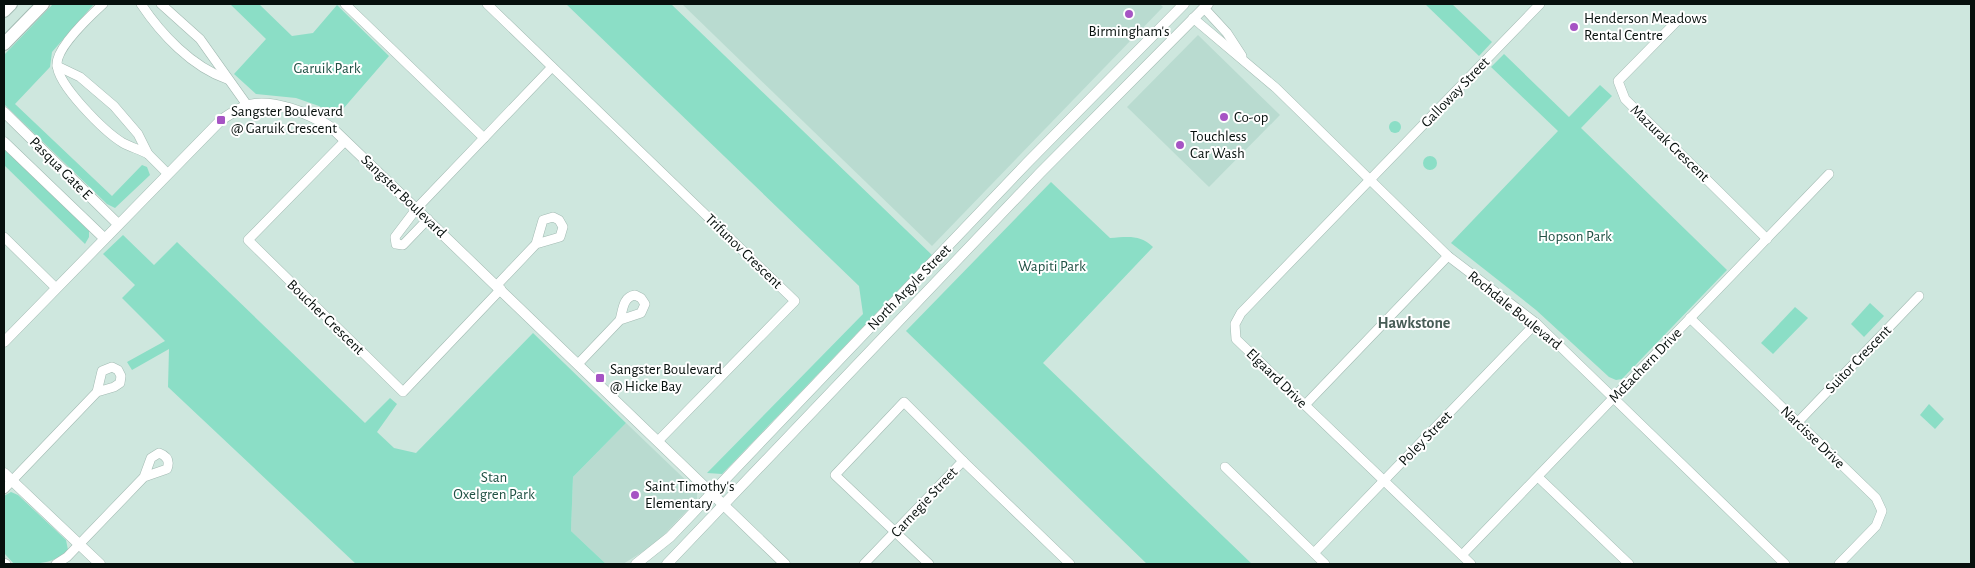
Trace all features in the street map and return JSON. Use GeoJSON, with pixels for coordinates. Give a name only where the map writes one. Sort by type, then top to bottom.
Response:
{"type":"FeatureCollection","features":[{"type":"Feature","properties":{"kind":"main road"},"geometry":{"type":"LineString","coordinates":[[4,11],[11,4]]}},
{"type":"Feature","properties":{"kind":"main road"},"geometry":{"type":"LineString","coordinates":[[4,44],[43,4]]}},
{"type":"Feature","properties":{"kind":"street"},"geometry":{"type":"LineString","coordinates":[[103,4],[75,33],[58,58],[57,66],[65,84],[94,118],[122,142],[148,154]]}},
{"type":"Feature","properties":{"kind":"street"},"geometry":{"type":"LineString","coordinates":[[141,4],[168,37],[192,58],[210,73],[227,79]]}},
{"type":"Feature","properties":{"kind":"street"},"geometry":{"type":"LineString","coordinates":[[4,342],[167,173],[221,120],[247,105],[241,94],[227,79],[217,60],[200,39],[161,4]]}},
{"type":"Feature","properties":{"kind":"street"},"geometry":{"type":"LineString","coordinates":[[345,4],[484,138]]}},
{"type":"Feature","properties":{"kind":"street","name":"Trifunov Crescent"},"geometry":{"type":"LineString","coordinates":[[487,4],[794,301],[658,441]]}},
{"type":"Feature","properties":{"kind":"street","name":"Galloway Street"},"geometry":{"type":"LineString","coordinates":[[1369,180],[1540,4]]}},
{"type":"Feature","properties":{"kind":"street","name":"Rochdale Boulevard"},"geometry":{"type":"LineString","coordinates":[[1181,5],[1220,43],[1243,58],[1448,256],[1536,323],[1785,564]]}},
{"type":"Feature","properties":{"kind":"street","name":"North Argyle Street"},"geometry":{"type":"LineString","coordinates":[[636,564],[670,537],[1181,5]]}},
{"type":"Feature","properties":{"kind":"street","name":"Rochdale Boulevard"},"geometry":{"type":"LineString","coordinates":[[1204,5],[1228,33],[1243,58]]}},
{"type":"Feature","properties":{"kind":"street","name":"North Argyle Street"},"geometry":{"type":"LineString","coordinates":[[667,564],[1040,173],[1204,5]]}},
{"type":"Feature","properties":{"kind":"street","name":"Mazurak Crescent"},"geometry":{"type":"LineString","coordinates":[[1676,21],[1618,81],[1625,99],[1767,239]]}},
{"type":"Feature","properties":{"kind":"street"},"geometry":{"type":"LineString","coordinates":[[57,66],[80,77],[114,106],[138,134],[148,154],[167,173]]}},
{"type":"Feature","properties":{"kind":"street"},"geometry":{"type":"LineString","coordinates":[[428,219],[403,245],[396,244],[395,237],[417,208],[552,68]]}},
{"type":"Feature","properties":{"kind":"street","name":"Sangster Boulevard"},"geometry":{"type":"LineString","coordinates":[[247,105],[268,105],[303,112],[319,119],[345,141],[417,208],[785,564]]}},
{"type":"Feature","properties":{"kind":"street","name":"Pasqua Gate E"},"geometry":{"type":"LineString","coordinates":[[4,112],[118,224]]}},
{"type":"Feature","properties":{"kind":"street","name":"Boucher Crescent"},"geometry":{"type":"LineString","coordinates":[[345,141],[248,240],[403,392],[499,287]]}},
{"type":"Feature","properties":{"kind":"street","name":"Pasqua Gate E"},"geometry":{"type":"LineString","coordinates":[[4,142],[104,238]]}},
{"type":"Feature","properties":{"kind":"street","name":"McEachern Drive"},"geometry":{"type":"LineString","coordinates":[[1462,555],[1829,174]]}},
{"type":"Feature","properties":{"kind":"street","name":"Elgaard Drive"},"geometry":{"type":"LineString","coordinates":[[1369,180],[1241,313],[1235,324],[1236,339],[1471,564]]}},
{"type":"Feature","properties":{"kind":"street"},"geometry":{"type":"LineString","coordinates":[[4,237],[56,288]]}},
{"type":"Feature","properties":{"kind":"street"},"geometry":{"type":"LineString","coordinates":[[499,287],[536,244]]}},
{"type":"Feature","properties":{"kind":"street"},"geometry":{"type":"LineString","coordinates":[[1305,405],[1448,256]]}},
{"type":"Feature","properties":{"kind":"street","name":"Suitor Crescent"},"geometry":{"type":"LineString","coordinates":[[1798,422],[1918,296]]}},
{"type":"Feature","properties":{"kind":"street","name":"Narcisse Drive"},"geometry":{"type":"LineString","coordinates":[[1690,318],[1876,498],[1882,511],[1876,526],[1839,564]]}},
{"type":"Feature","properties":{"kind":"street"},"geometry":{"type":"LineString","coordinates":[[578,364],[620,320]]}},
{"type":"Feature","properties":{"kind":"street","name":"Poley Street"},"geometry":{"type":"LineString","coordinates":[[1314,553],[1536,323]]}},
{"type":"Feature","properties":{"kind":"street"},"geometry":{"type":"LineString","coordinates":[[4,489],[97,392]]}},
{"type":"Feature","properties":{"kind":"street"},"geometry":{"type":"LineString","coordinates":[[929,564],[834,475],[904,402],[963,461]]}},
{"type":"Feature","properties":{"kind":"street","name":"Carnegie Street"},"geometry":{"type":"LineString","coordinates":[[864,564],[963,461],[1070,564]]}},
{"type":"Feature","properties":{"kind":"street"},"geometry":{"type":"LineString","coordinates":[[1225,468],[1325,564]]}},
{"type":"Feature","properties":{"kind":"street"},"geometry":{"type":"LineString","coordinates":[[4,472],[100,564]]}},
{"type":"Feature","properties":{"kind":"street"},"geometry":{"type":"LineString","coordinates":[[1538,476],[1629,564]]}},
{"type":"Feature","properties":{"kind":"street"},"geometry":{"type":"LineString","coordinates":[[56,564],[67,557],[78,543],[144,477]]}},
{"type":"Feature","properties":{"kind":"shaded area"},"geometry":{"type":"Polygon","coordinates":[[[682,4],[1160,4],[1163,7],[932,246],[682,4]]]}},
{"type":"Feature","properties":{"kind":"shaded area"},"geometry":{"type":"Polygon","coordinates":[[[1198,35],[1280,115],[1209,187],[1127,107],[1198,35]]]}},
{"type":"Feature","properties":{"kind":"shaded area","name":"Saint Timothy's Elementary"},"geometry":{"type":"Polygon","coordinates":[[[626,423],[697,491],[697,500],[655,544],[623,564],[606,564],[571,531],[573,477],[626,423]]]}},
{"type":"Feature","properties":{"kind":"green space"},"geometry":{"type":"Polygon","coordinates":[[[53,4],[94,4],[52,52],[50,67],[15,104],[112,196],[142,165],[147,167],[150,175],[115,208],[107,204],[4,104],[4,55],[53,4]]]}},
{"type":"Feature","properties":{"kind":"green space","name":"Garuik Park"},"geometry":{"type":"Polygon","coordinates":[[[230,4],[260,5],[292,36],[313,33],[337,5],[389,56],[336,117],[319,106],[296,98],[256,94],[234,74],[266,39],[230,4]]]}},
{"type":"Feature","properties":{"kind":"green space"},"geometry":{"type":"Polygon","coordinates":[[[566,4],[671,4],[932,255],[722,474],[707,473],[863,314],[859,286],[566,4]]]}},
{"type":"Feature","properties":{"kind":"green space"},"geometry":{"type":"Polygon","coordinates":[[[1425,4],[1452,4],[1492,42],[1479,56],[1425,4]]]}},
{"type":"Feature","properties":{"kind":"green space","name":"Hopson Park"},"geometry":{"type":"Polygon","coordinates":[[[1504,54],[1569,117],[1600,85],[1612,96],[1581,128],[1727,270],[1622,379],[1616,380],[1609,377],[1536,310],[1451,243],[1558,131],[1491,67],[1504,54]]]}},
{"type":"Feature","properties":{"kind":"green space"},"geometry":{"type":"Polygon","coordinates":[[[1397,121],[1400,122],[1400,132],[1393,133],[1390,132],[1389,125],[1390,122],[1397,121]]]}},
{"type":"Feature","properties":{"kind":"green space"},"geometry":{"type":"Polygon","coordinates":[[[4,147],[89,231],[89,237],[85,244],[4,165],[4,147]]]}},
{"type":"Feature","properties":{"kind":"green space"},"geometry":{"type":"Polygon","coordinates":[[[1430,156],[1435,158],[1437,163],[1435,168],[1430,170],[1425,168],[1423,163],[1425,158],[1430,156]]]}},
{"type":"Feature","properties":{"kind":"green space","name":"Wapiti Park"},"geometry":{"type":"Polygon","coordinates":[[[1051,182],[1110,238],[1138,238],[1153,247],[1043,363],[1252,564],[1147,564],[906,331],[1051,182]]]}},
{"type":"Feature","properties":{"kind":"green space","name":"Stan Oxelgren Park"},"geometry":{"type":"Polygon","coordinates":[[[123,235],[154,265],[177,242],[365,423],[390,398],[397,404],[377,432],[394,448],[416,453],[533,333],[626,423],[573,477],[571,531],[606,564],[356,564],[168,387],[169,349],[132,370],[127,362],[165,341],[122,298],[135,285],[103,254],[123,235]]]}},
{"type":"Feature","properties":{"kind":"green space"},"geometry":{"type":"Polygon","coordinates":[[[1870,303],[1884,316],[1864,337],[1851,324],[1870,303]]]}},
{"type":"Feature","properties":{"kind":"green space"},"geometry":{"type":"Polygon","coordinates":[[[1795,307],[1808,318],[1773,354],[1761,343],[1795,307]]]}},
{"type":"Feature","properties":{"kind":"green space"},"geometry":{"type":"Polygon","coordinates":[[[1929,404],[1944,419],[1935,429],[1920,415],[1929,404]]]}},
{"type":"Feature","properties":{"kind":"green space"},"geometry":{"type":"Polygon","coordinates":[[[11,492],[18,495],[66,540],[68,550],[50,561],[37,564],[14,564],[4,553],[4,496],[11,492]]]}},
{"type":"Feature","properties":{"kind":"place","name":"Birmingham's"},"geometry":{"type":"Point","coordinates":[1129,14]}},
{"type":"Feature","properties":{"kind":"place","name":"Henderson Meadows Rental Centre"},"geometry":{"type":"Point","coordinates":[1574,27]}},
{"type":"Feature","properties":{"kind":"place","name":"Co-op"},"geometry":{"type":"Point","coordinates":[1224,117]}},
{"type":"Feature","properties":{"kind":"place","name":"Sangster Boulevard @ Garuik Crescent"},"geometry":{"type":"Point","coordinates":[221,120]}},
{"type":"Feature","properties":{"kind":"place","name":"Touchless Car Wash"},"geometry":{"type":"Point","coordinates":[1180,145]}},
{"type":"Feature","properties":{"kind":"place","name":"Sangster Boulevard @ Hicke Bay"},"geometry":{"type":"Point","coordinates":[600,378]}},
{"type":"Feature","properties":{"kind":"place","name":"Saint Timothy's Elementary"},"geometry":{"type":"Point","coordinates":[635,495]}},
{"type":"Feature","properties":{"kind":"district","name":"Hawkstone"},"geometry":{"type":"Point","coordinates":[1414,322]}}]}
